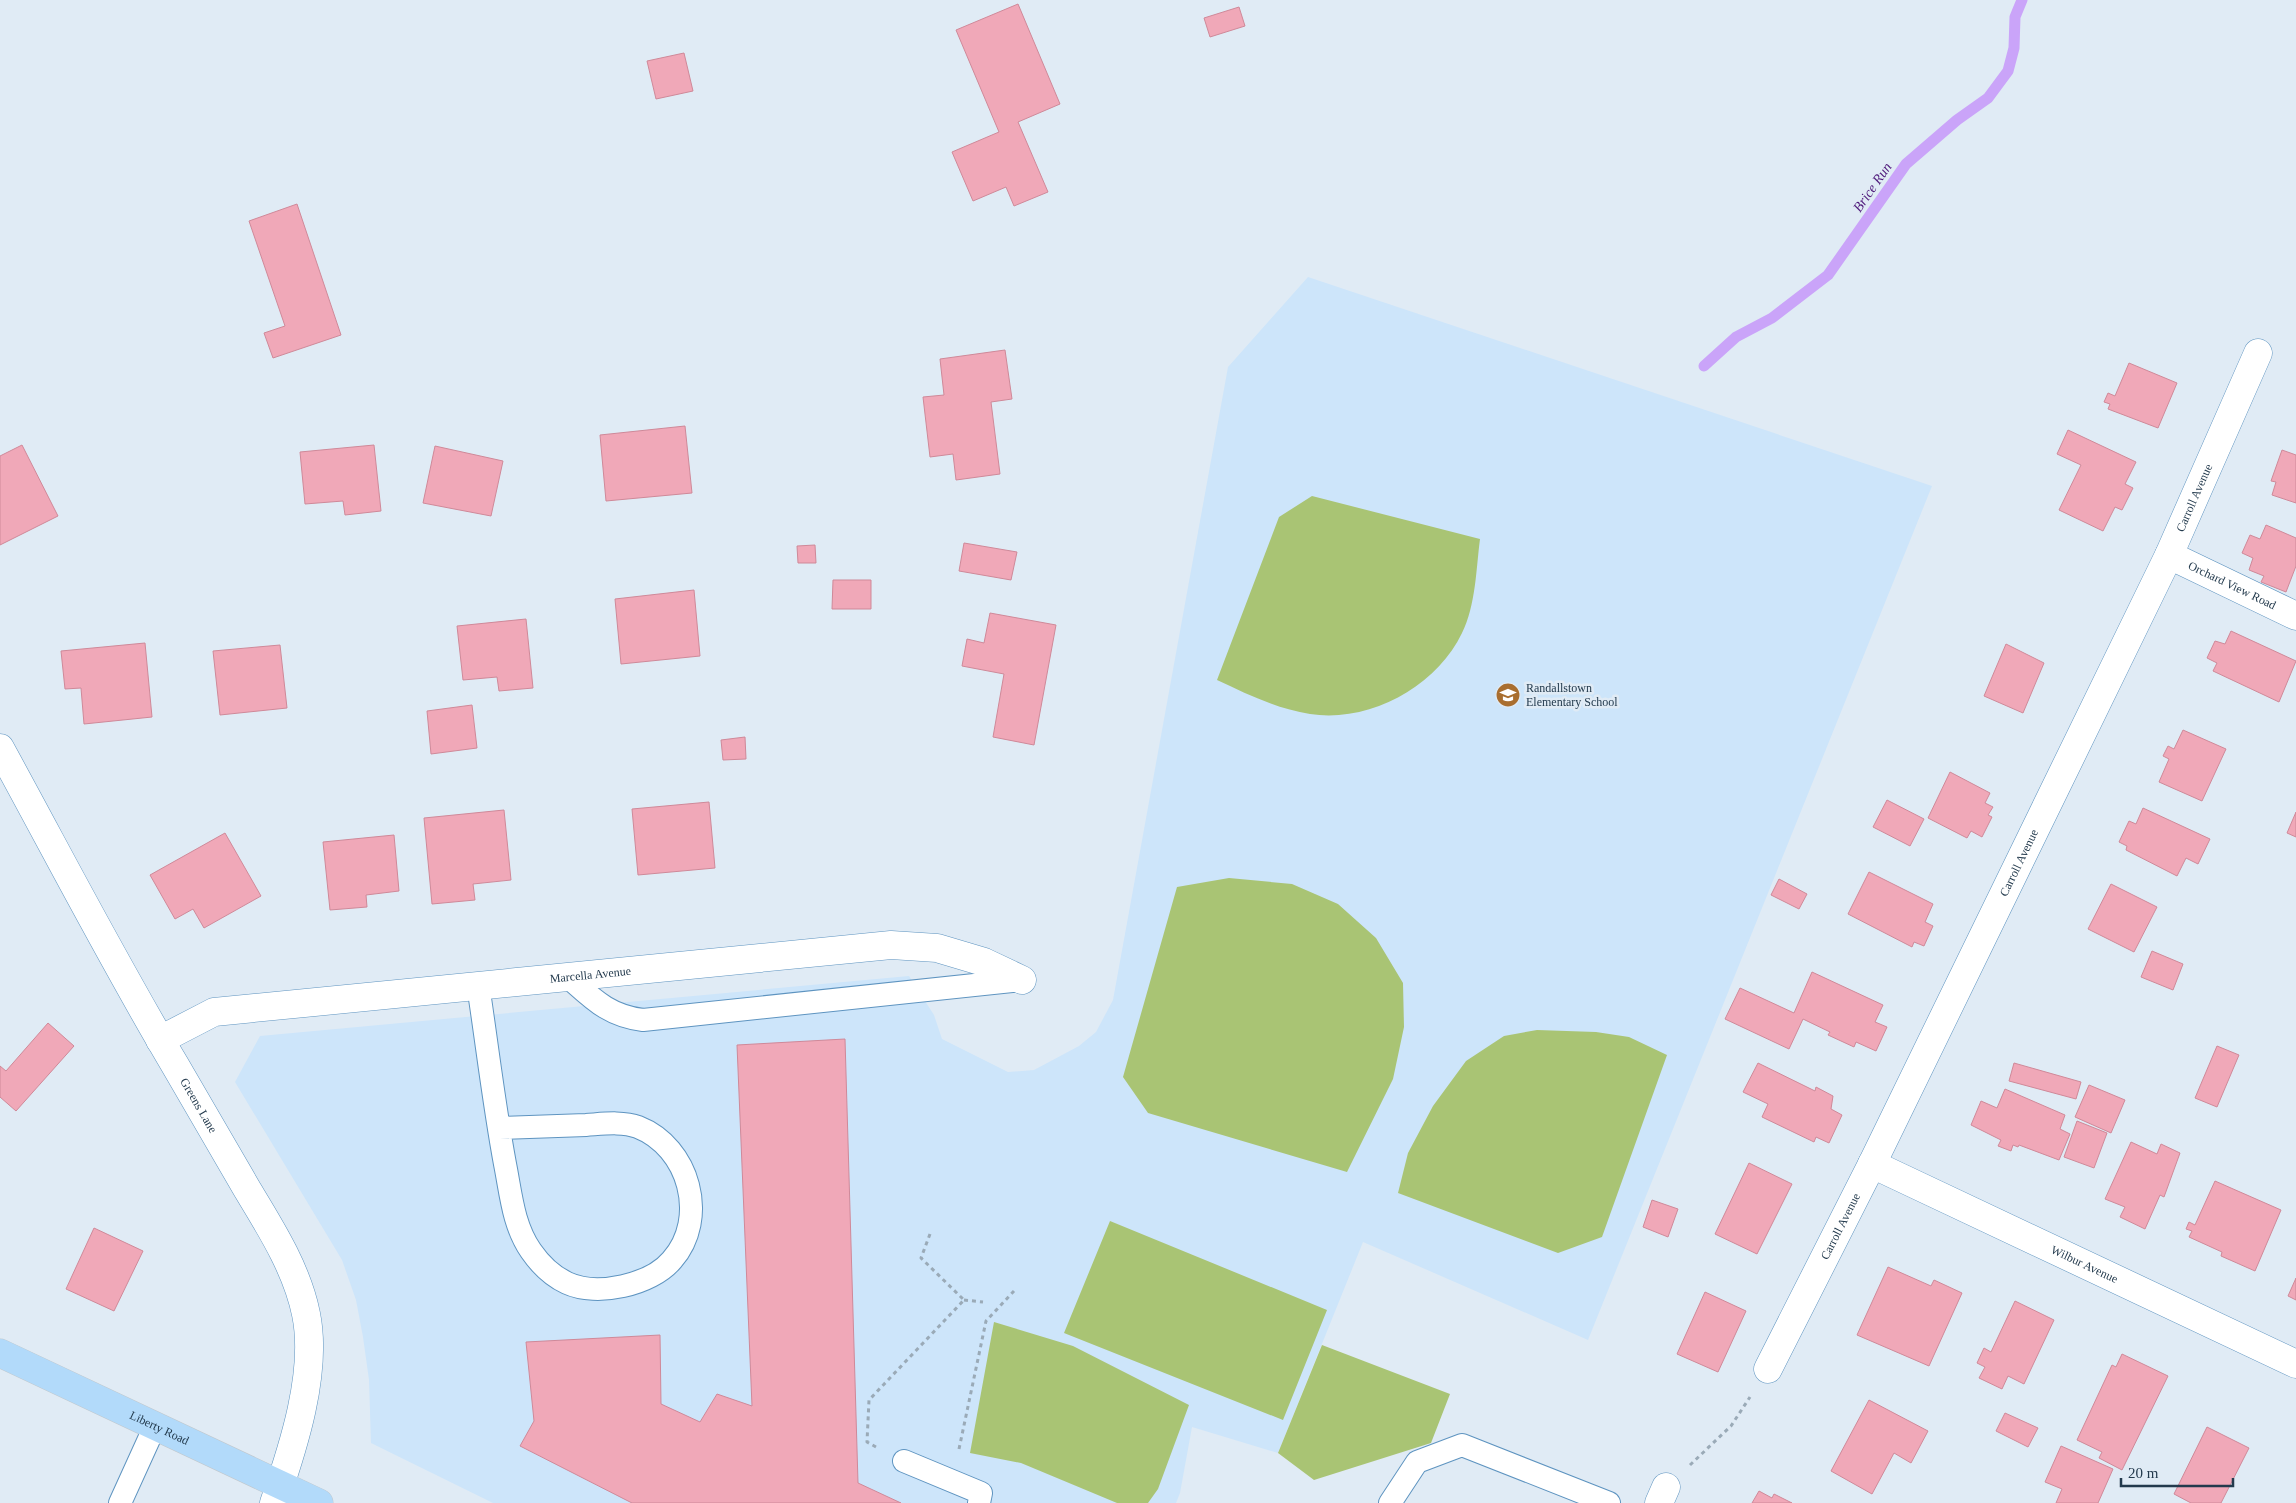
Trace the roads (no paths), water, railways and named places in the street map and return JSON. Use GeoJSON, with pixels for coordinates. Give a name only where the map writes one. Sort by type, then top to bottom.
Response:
{"type":"FeatureCollection","features":[{"type":"Feature","properties":{"kind":"main road","name":"Liberty Road"},"geometry":{"type":"LineString","coordinates":[[0,1353],[155,1426],[277,1494],[319,1503]]}},
{"type":"Feature","properties":{"kind":"street","name":"Carroll Avenue"},"geometry":{"type":"LineString","coordinates":[[1768,1369],[1872,1164],[2169,555],[2258,352]]}},
{"type":"Feature","properties":{"kind":"street","name":"Orchard View Road"},"geometry":{"type":"LineString","coordinates":[[2169,555],[2296,616]]}},
{"type":"Feature","properties":{"kind":"street","name":"Greens Lane"},"geometry":{"type":"LineString","coordinates":[[0,748],[160,1040],[282,1251],[295,1279],[306,1313],[309,1338],[304,1396],[277,1494]]}},
{"type":"Feature","properties":{"kind":"street","name":"Marcella Avenue"},"geometry":{"type":"LineString","coordinates":[[160,1040],[214,1012],[478,984],[891,945],[937,948],[984,962],[1022,980]]}},
{"type":"Feature","properties":{"kind":"street","name":"Wilbur Avenue"},"geometry":{"type":"LineString","coordinates":[[1872,1164],[2296,1364]]}},
{"type":"Feature","properties":{"kind":"lane"},"geometry":{"type":"LineString","coordinates":[[567,976],[610,1012],[627,1018],[643,1020],[1022,980]]}},
{"type":"Feature","properties":{"kind":"lane"},"geometry":{"type":"LineString","coordinates":[[478,984],[499,1128],[516,1220],[530,1249],[546,1270],[567,1283],[586,1288],[623,1286],[647,1278],[672,1260],[685,1238],[690,1220],[691,1200],[686,1174],[676,1155],[658,1138],[638,1127],[618,1124],[499,1128]]}},
{"type":"Feature","properties":{"kind":"lane"},"geometry":{"type":"LineString","coordinates":[[120,1503],[155,1426]]}},
{"type":"Feature","properties":{"kind":"lane"},"geometry":{"type":"LineString","coordinates":[[1390,1503],[1417,1462],[1462,1445],[1609,1503]]}},
{"type":"Feature","properties":{"kind":"lane"},"geometry":{"type":"LineString","coordinates":[[904,1461],[980,1493],[979,1503]]}},
{"type":"Feature","properties":{"kind":"waterway","name":"Brice Run"},"geometry":{"type":"LineString","coordinates":[[1704,366],[1736,337],[1772,318],[1828,275],[1906,164],[1957,120],[1988,98],[2008,71],[2014,48],[2015,17],[2022,0]]}},
{"type":"Feature","properties":{"kind":"place","name":"Randallstown Elementary School"},"geometry":{"type":"Point","coordinates":[1508,695]}}]}
